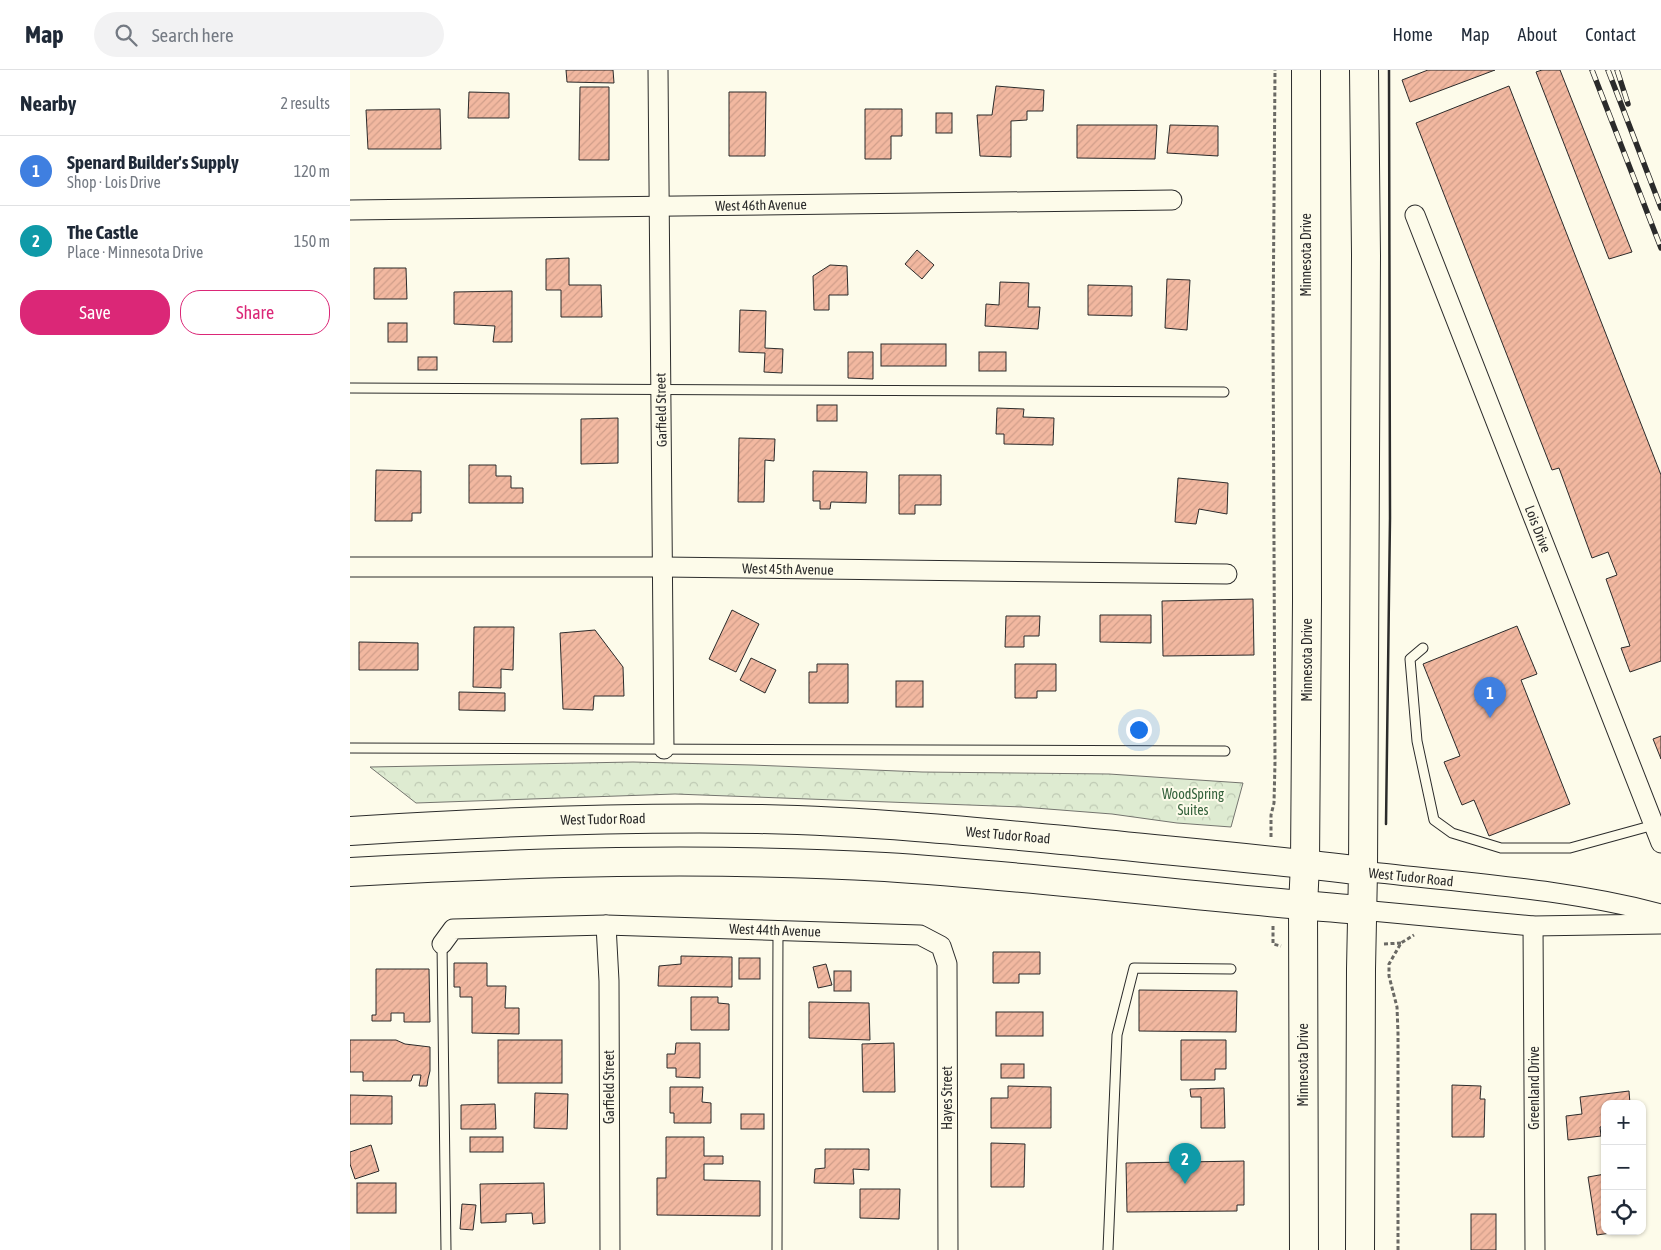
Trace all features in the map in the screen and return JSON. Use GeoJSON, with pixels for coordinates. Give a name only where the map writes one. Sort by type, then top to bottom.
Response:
{"type":"FeatureCollection","features":[{"type":"Feature","properties":{"kind":"main road","name":"Minnesota Drive"},"geometry":{"type":"LineString","coordinates":[[1304,1250],[1303,906],[1307,600],[1306,70]]}},
{"type":"Feature","properties":{"kind":"main road"},"geometry":{"type":"LineString","coordinates":[[1360,1250],[1366,294],[1364,70]]}},
{"type":"Feature","properties":{"kind":"main road","name":"West Tudor Road"},"geometry":{"type":"LineString","coordinates":[[350,831],[450,824],[578,819],[760,819],[871,824],[981,832],[1305,864],[1363,872]]}},
{"type":"Feature","properties":{"kind":"main road"},"geometry":{"type":"LineString","coordinates":[[350,872],[473,865],[557,863],[735,861],[801,863],[887,867],[1361,910]]}},
{"type":"Feature","properties":{"kind":"street","name":"Garfield Street"},"geometry":{"type":"LineString","coordinates":[[658,70],[664,749]]}},
{"type":"Feature","properties":{"kind":"street","name":"West 46th Avenue"},"geometry":{"type":"LineString","coordinates":[[350,210],[1172,200]]}},
{"type":"Feature","properties":{"kind":"street","name":"Lois Drive"},"geometry":{"type":"LineString","coordinates":[[1415,215],[1661,843]]}},
{"type":"Feature","properties":{"kind":"street","name":"West 45th Avenue"},"geometry":{"type":"LineString","coordinates":[[350,567],[663,567],[1227,574]]}},
{"type":"Feature","properties":{"kind":"street","name":"West Tudor Road"},"geometry":{"type":"LineString","coordinates":[[1363,872],[1537,891],[1619,903],[1661,914]]}},
{"type":"Feature","properties":{"kind":"street"},"geometry":{"type":"LineString","coordinates":[[1361,910],[1533,926],[1661,924]]}},
{"type":"Feature","properties":{"kind":"street","name":"Garfield Street"},"geometry":{"type":"LineString","coordinates":[[606,925],[609,981],[610,1250]]}},
{"type":"Feature","properties":{"kind":"street","name":"West 44th Avenue"},"geometry":{"type":"LineString","coordinates":[[442,944],[453,929],[606,925],[920,935],[942,946]]}},
{"type":"Feature","properties":{"kind":"street","name":"Greenland Drive"},"geometry":{"type":"LineString","coordinates":[[1533,926],[1535,1250]]}},
{"type":"Feature","properties":{"kind":"street","name":"Hayes Street"},"geometry":{"type":"LineString","coordinates":[[942,946],[947,964],[948,1250]]}},
{"type":"Feature","properties":{"kind":"lane"},"geometry":{"type":"LineString","coordinates":[[350,388],[1224,392]]}},
{"type":"Feature","properties":{"kind":"lane"},"geometry":{"type":"LineString","coordinates":[[1423,648],[1410,658],[1417,741],[1434,820],[1452,832],[1501,848],[1570,848],[1654,825]]}},
{"type":"Feature","properties":{"kind":"lane"},"geometry":{"type":"LineString","coordinates":[[350,748],[1225,751]]}},
{"type":"Feature","properties":{"kind":"lane"},"geometry":{"type":"LineString","coordinates":[[777,1250],[778,930]]}},
{"type":"Feature","properties":{"kind":"lane"},"geometry":{"type":"LineString","coordinates":[[442,944],[446,1250]]}},
{"type":"Feature","properties":{"kind":"lane"},"geometry":{"type":"LineString","coordinates":[[1108,1250],[1117,1035],[1134,968],[1231,969]]}},
{"type":"Feature","properties":{"kind":"path"},"geometry":{"type":"LineString","coordinates":[[1271,815],[1274,803],[1275,762],[1273,322],[1275,70]]}},
{"type":"Feature","properties":{"kind":"path"},"geometry":{"type":"LineString","coordinates":[[1398,1250],[1398,1007],[1389,976],[1389,964],[1401,943],[1414,935],[1423,934]]}},
{"type":"Feature","properties":{"kind":"green space","name":"WoodSpring Suites"},"geometry":{"type":"Polygon","coordinates":[[[633,762],[922,772],[1109,774],[1243,783],[1231,827],[1177,823],[1112,814],[1022,807],[675,794],[416,803],[370,767],[633,762]]]}},
{"type":"Feature","properties":{"kind":"building"},"geometry":{"type":"Polygon","coordinates":[[[566,70],[613,70],[614,83],[567,82],[566,70]]]}},
{"type":"Feature","properties":{"kind":"building"},"geometry":{"type":"Polygon","coordinates":[[[1428,70],[1495,70],[1410,102],[1402,80],[1428,70]]]}},
{"type":"Feature","properties":{"kind":"building"},"geometry":{"type":"Polygon","coordinates":[[[1560,70],[1632,252],[1609,259],[1536,72],[1560,70]]]}},
{"type":"Feature","properties":{"kind":"building"},"geometry":{"type":"Polygon","coordinates":[[[996,86],[1044,90],[1043,111],[1027,111],[1027,120],[1011,121],[1011,157],[980,156],[977,115],[992,115],[996,86]]]}},
{"type":"Feature","properties":{"kind":"building"},"geometry":{"type":"Polygon","coordinates":[[[1509,86],[1661,475],[1661,661],[1630,672],[1621,648],[1630,646],[1606,579],[1617,575],[1608,552],[1592,558],[1559,468],[1552,470],[1416,123],[1509,86]]]}},
{"type":"Feature","properties":{"kind":"building"},"geometry":{"type":"Polygon","coordinates":[[[580,87],[609,87],[609,160],[579,160],[580,87]]]}},
{"type":"Feature","properties":{"kind":"building"},"geometry":{"type":"Polygon","coordinates":[[[469,92],[509,93],[509,118],[468,118],[469,92]]]}},
{"type":"Feature","properties":{"kind":"building"},"geometry":{"type":"Polygon","coordinates":[[[729,92],[766,92],[765,156],[729,156],[729,92]]]}},
{"type":"Feature","properties":{"kind":"building"},"geometry":{"type":"Polygon","coordinates":[[[440,109],[441,149],[368,149],[366,110],[440,109]]]}},
{"type":"Feature","properties":{"kind":"building"},"geometry":{"type":"Polygon","coordinates":[[[865,109],[902,109],[902,136],[891,136],[891,159],[865,159],[865,109]]]}},
{"type":"Feature","properties":{"kind":"building"},"geometry":{"type":"Polygon","coordinates":[[[936,113],[952,113],[952,133],[936,133],[936,113]]]}},
{"type":"Feature","properties":{"kind":"building"},"geometry":{"type":"Polygon","coordinates":[[[1077,125],[1157,125],[1155,159],[1077,158],[1077,125]]]}},
{"type":"Feature","properties":{"kind":"building"},"geometry":{"type":"Polygon","coordinates":[[[1170,125],[1218,126],[1218,156],[1167,153],[1170,125]]]}},
{"type":"Feature","properties":{"kind":"building"},"geometry":{"type":"Polygon","coordinates":[[[917,250],[934,265],[922,279],[905,264],[917,250]]]}},
{"type":"Feature","properties":{"kind":"building"},"geometry":{"type":"Polygon","coordinates":[[[569,258],[569,285],[601,285],[602,317],[561,317],[561,290],[546,290],[546,259],[569,258]]]}},
{"type":"Feature","properties":{"kind":"building"},"geometry":{"type":"Polygon","coordinates":[[[830,265],[847,266],[848,295],[829,295],[829,310],[814,310],[813,276],[830,265]]]}},
{"type":"Feature","properties":{"kind":"building"},"geometry":{"type":"Polygon","coordinates":[[[374,268],[406,268],[407,299],[374,299],[374,268]]]}},
{"type":"Feature","properties":{"kind":"building"},"geometry":{"type":"Polygon","coordinates":[[[1167,279],[1190,280],[1187,330],[1165,328],[1167,279]]]}},
{"type":"Feature","properties":{"kind":"building"},"geometry":{"type":"Polygon","coordinates":[[[1000,282],[1029,283],[1028,307],[1040,307],[1038,329],[985,326],[986,304],[999,305],[1000,282]]]}},
{"type":"Feature","properties":{"kind":"building"},"geometry":{"type":"Polygon","coordinates":[[[1088,285],[1132,286],[1132,316],[1088,315],[1088,285]]]}},
{"type":"Feature","properties":{"kind":"building"},"geometry":{"type":"Polygon","coordinates":[[[512,291],[512,342],[493,342],[495,326],[454,324],[454,292],[512,291]]]}},
{"type":"Feature","properties":{"kind":"building"},"geometry":{"type":"Polygon","coordinates":[[[740,310],[766,311],[765,348],[783,349],[782,373],[764,372],[765,353],[739,352],[740,310]]]}},
{"type":"Feature","properties":{"kind":"building"},"geometry":{"type":"Polygon","coordinates":[[[388,323],[407,323],[407,342],[388,342],[388,323]]]}},
{"type":"Feature","properties":{"kind":"building"},"geometry":{"type":"Polygon","coordinates":[[[881,344],[946,344],[946,366],[881,366],[881,344]]]}},
{"type":"Feature","properties":{"kind":"building"},"geometry":{"type":"Polygon","coordinates":[[[848,352],[873,352],[873,379],[848,378],[848,352]]]}},
{"type":"Feature","properties":{"kind":"building"},"geometry":{"type":"Polygon","coordinates":[[[979,352],[1006,352],[1006,371],[979,371],[979,352]]]}},
{"type":"Feature","properties":{"kind":"building"},"geometry":{"type":"Polygon","coordinates":[[[418,357],[437,357],[437,370],[418,370],[418,357]]]}},
{"type":"Feature","properties":{"kind":"building"},"geometry":{"type":"Polygon","coordinates":[[[817,405],[837,405],[837,421],[817,421],[817,405]]]}},
{"type":"Feature","properties":{"kind":"building"},"geometry":{"type":"Polygon","coordinates":[[[997,408],[1024,409],[1023,417],[1054,418],[1053,445],[1004,444],[1004,434],[996,434],[997,408]]]}},
{"type":"Feature","properties":{"kind":"building"},"geometry":{"type":"Polygon","coordinates":[[[618,418],[618,463],[581,464],[581,419],[618,418]]]}},
{"type":"Feature","properties":{"kind":"building"},"geometry":{"type":"Polygon","coordinates":[[[739,438],[775,439],[774,461],[765,460],[764,502],[738,502],[739,438]]]}},
{"type":"Feature","properties":{"kind":"building"},"geometry":{"type":"Polygon","coordinates":[[[469,465],[496,465],[496,476],[511,476],[511,488],[523,488],[523,503],[469,503],[469,465]]]}},
{"type":"Feature","properties":{"kind":"building"},"geometry":{"type":"Polygon","coordinates":[[[376,470],[421,471],[421,513],[412,513],[412,521],[375,521],[376,470]]]}},
{"type":"Feature","properties":{"kind":"building"},"geometry":{"type":"Polygon","coordinates":[[[813,471],[867,472],[866,503],[831,502],[830,509],[820,509],[820,501],[813,501],[813,471]]]}},
{"type":"Feature","properties":{"kind":"building"},"geometry":{"type":"Polygon","coordinates":[[[899,475],[941,475],[941,505],[915,505],[915,514],[899,514],[899,475]]]}},
{"type":"Feature","properties":{"kind":"building"},"geometry":{"type":"Polygon","coordinates":[[[1178,478],[1228,483],[1227,514],[1199,509],[1196,524],[1175,522],[1178,478]]]}},
{"type":"Feature","properties":{"kind":"building"},"geometry":{"type":"Polygon","coordinates":[[[1253,599],[1254,655],[1163,656],[1162,601],[1253,599]]]}},
{"type":"Feature","properties":{"kind":"building"},"geometry":{"type":"Polygon","coordinates":[[[732,610],[759,624],[736,672],[709,659],[732,610]]]}},
{"type":"Feature","properties":{"kind":"building"},"geometry":{"type":"Polygon","coordinates":[[[1100,615],[1151,615],[1151,643],[1100,642],[1100,615]]]}},
{"type":"Feature","properties":{"kind":"building"},"geometry":{"type":"Polygon","coordinates":[[[1006,616],[1040,616],[1039,636],[1024,636],[1024,647],[1005,647],[1006,616]]]}},
{"type":"Feature","properties":{"kind":"building"},"geometry":{"type":"Polygon","coordinates":[[[1517,626],[1537,674],[1521,680],[1570,804],[1489,836],[1474,800],[1462,805],[1444,762],[1460,756],[1423,664],[1517,626]]]}},
{"type":"Feature","properties":{"kind":"building"},"geometry":{"type":"Polygon","coordinates":[[[474,627],[514,627],[513,670],[501,669],[501,688],[473,687],[474,627]]]}},
{"type":"Feature","properties":{"kind":"building"},"geometry":{"type":"Polygon","coordinates":[[[595,630],[623,667],[624,696],[594,696],[593,710],[563,709],[560,633],[595,630]]]}},
{"type":"Feature","properties":{"kind":"building"},"geometry":{"type":"Polygon","coordinates":[[[359,642],[418,643],[418,670],[359,670],[359,642]]]}},
{"type":"Feature","properties":{"kind":"building"},"geometry":{"type":"Polygon","coordinates":[[[751,658],[776,670],[765,693],[740,680],[751,658]]]}},
{"type":"Feature","properties":{"kind":"building"},"geometry":{"type":"Polygon","coordinates":[[[817,664],[848,664],[848,703],[809,703],[809,672],[817,672],[817,664]]]}},
{"type":"Feature","properties":{"kind":"building"},"geometry":{"type":"Polygon","coordinates":[[[1015,664],[1056,664],[1056,691],[1037,691],[1037,698],[1015,698],[1015,664]]]}},
{"type":"Feature","properties":{"kind":"building"},"geometry":{"type":"Polygon","coordinates":[[[896,681],[923,681],[923,707],[896,707],[896,681]]]}},
{"type":"Feature","properties":{"kind":"building"},"geometry":{"type":"Polygon","coordinates":[[[459,692],[505,693],[505,711],[459,710],[459,692]]]}},
{"type":"Feature","properties":{"kind":"building"},"geometry":{"type":"Polygon","coordinates":[[[1661,736],[1661,759],[1653,739],[1661,736]]]}},
{"type":"Feature","properties":{"kind":"building"},"geometry":{"type":"Polygon","coordinates":[[[993,952],[1040,952],[1040,974],[1019,974],[1019,983],[993,983],[993,952]]]}},
{"type":"Feature","properties":{"kind":"building"},"geometry":{"type":"Polygon","coordinates":[[[681,956],[732,957],[732,987],[658,986],[659,966],[681,964],[681,956]]]}},
{"type":"Feature","properties":{"kind":"building"},"geometry":{"type":"Polygon","coordinates":[[[739,958],[760,958],[760,979],[739,979],[739,958]]]}},
{"type":"Feature","properties":{"kind":"building"},"geometry":{"type":"Polygon","coordinates":[[[454,963],[487,963],[487,986],[506,986],[505,1008],[519,1008],[519,1034],[472,1033],[472,997],[460,997],[460,987],[454,987],[454,963]]]}},
{"type":"Feature","properties":{"kind":"building"},"geometry":{"type":"Polygon","coordinates":[[[826,964],[832,985],[818,988],[813,967],[826,964]]]}},
{"type":"Feature","properties":{"kind":"building"},"geometry":{"type":"Polygon","coordinates":[[[376,969],[429,969],[430,1022],[404,1022],[404,1013],[391,1013],[391,1021],[372,1021],[372,1015],[376,1015],[376,969]]]}},
{"type":"Feature","properties":{"kind":"building"},"geometry":{"type":"Polygon","coordinates":[[[834,971],[851,971],[851,991],[834,991],[834,971]]]}},
{"type":"Feature","properties":{"kind":"building"},"geometry":{"type":"Polygon","coordinates":[[[1139,990],[1237,991],[1236,1032],[1139,1031],[1139,990]]]}},
{"type":"Feature","properties":{"kind":"building"},"geometry":{"type":"Polygon","coordinates":[[[691,997],[718,997],[718,1003],[729,1004],[729,1030],[691,1030],[691,997]]]}},
{"type":"Feature","properties":{"kind":"building"},"geometry":{"type":"Polygon","coordinates":[[[809,1002],[869,1003],[870,1040],[809,1038],[809,1002]]]}},
{"type":"Feature","properties":{"kind":"building"},"geometry":{"type":"Polygon","coordinates":[[[996,1012],[1043,1012],[1043,1036],[996,1036],[996,1012]]]}},
{"type":"Feature","properties":{"kind":"building"},"geometry":{"type":"Polygon","coordinates":[[[350,1040],[396,1040],[405,1044],[430,1047],[430,1071],[427,1086],[419,1086],[421,1075],[413,1075],[411,1081],[363,1081],[363,1072],[350,1072],[350,1040]]]}},
{"type":"Feature","properties":{"kind":"building"},"geometry":{"type":"Polygon","coordinates":[[[498,1040],[562,1040],[562,1083],[498,1083],[498,1040]]]}},
{"type":"Feature","properties":{"kind":"building"},"geometry":{"type":"Polygon","coordinates":[[[1181,1040],[1226,1040],[1226,1069],[1215,1069],[1215,1080],[1181,1080],[1181,1040]]]}},
{"type":"Feature","properties":{"kind":"building"},"geometry":{"type":"Polygon","coordinates":[[[676,1043],[700,1043],[700,1078],[676,1077],[676,1068],[667,1068],[667,1054],[675,1054],[676,1043]]]}},
{"type":"Feature","properties":{"kind":"building"},"geometry":{"type":"Polygon","coordinates":[[[894,1043],[895,1092],[863,1092],[862,1044],[894,1043]]]}},
{"type":"Feature","properties":{"kind":"building"},"geometry":{"type":"Polygon","coordinates":[[[1001,1064],[1024,1064],[1024,1078],[1001,1078],[1001,1064]]]}},
{"type":"Feature","properties":{"kind":"building"},"geometry":{"type":"Polygon","coordinates":[[[1452,1085],[1481,1086],[1480,1099],[1485,1099],[1484,1137],[1452,1137],[1452,1085]]]}},
{"type":"Feature","properties":{"kind":"building"},"geometry":{"type":"Polygon","coordinates":[[[1008,1086],[1051,1087],[1051,1128],[991,1128],[991,1098],[1008,1098],[1008,1086]]]}},
{"type":"Feature","properties":{"kind":"building"},"geometry":{"type":"Polygon","coordinates":[[[670,1087],[703,1087],[702,1102],[711,1103],[711,1123],[674,1123],[674,1113],[670,1113],[670,1087]]]}},
{"type":"Feature","properties":{"kind":"building"},"geometry":{"type":"Polygon","coordinates":[[[1224,1088],[1225,1128],[1201,1128],[1201,1097],[1191,1097],[1190,1089],[1224,1088]]]}},
{"type":"Feature","properties":{"kind":"building"},"geometry":{"type":"Polygon","coordinates":[[[1629,1091],[1630,1100],[1601,1100],[1601,1136],[1568,1140],[1566,1116],[1582,1114],[1580,1097],[1629,1091]]]}},
{"type":"Feature","properties":{"kind":"building"},"geometry":{"type":"Polygon","coordinates":[[[535,1093],[568,1094],[567,1129],[534,1128],[535,1093]]]}},
{"type":"Feature","properties":{"kind":"building"},"geometry":{"type":"Polygon","coordinates":[[[350,1095],[392,1096],[392,1124],[350,1124],[350,1095]]]}},
{"type":"Feature","properties":{"kind":"building"},"geometry":{"type":"Polygon","coordinates":[[[495,1104],[496,1129],[461,1129],[461,1105],[495,1104]]]}},
{"type":"Feature","properties":{"kind":"building"},"geometry":{"type":"Polygon","coordinates":[[[741,1114],[764,1114],[764,1129],[741,1129],[741,1114]]]}},
{"type":"Feature","properties":{"kind":"building"},"geometry":{"type":"Polygon","coordinates":[[[470,1137],[503,1137],[503,1152],[470,1152],[470,1137]]]}},
{"type":"Feature","properties":{"kind":"building"},"geometry":{"type":"Polygon","coordinates":[[[666,1137],[704,1137],[704,1156],[723,1156],[723,1164],[704,1164],[704,1180],[760,1181],[760,1216],[657,1215],[657,1178],[666,1178],[666,1137]]]}},
{"type":"Feature","properties":{"kind":"building"},"geometry":{"type":"Polygon","coordinates":[[[991,1143],[1025,1144],[1024,1187],[991,1187],[991,1143]]]}},
{"type":"Feature","properties":{"kind":"building"},"geometry":{"type":"Polygon","coordinates":[[[371,1145],[379,1171],[355,1179],[350,1164],[350,1152],[371,1145]]]}},
{"type":"Feature","properties":{"kind":"building"},"geometry":{"type":"Polygon","coordinates":[[[825,1149],[869,1149],[869,1170],[853,1169],[854,1184],[814,1183],[815,1169],[825,1168],[825,1149]]]}},
{"type":"Feature","properties":{"kind":"building"},"geometry":{"type":"Polygon","coordinates":[[[1244,1161],[1244,1205],[1237,1205],[1237,1211],[1127,1212],[1126,1163],[1244,1161]]]}},
{"type":"Feature","properties":{"kind":"building"},"geometry":{"type":"Polygon","coordinates":[[[1601,1175],[1601,1234],[1597,1235],[1588,1177],[1601,1175]]]}},
{"type":"Feature","properties":{"kind":"building"},"geometry":{"type":"Polygon","coordinates":[[[357,1183],[396,1183],[396,1213],[357,1213],[357,1183]]]}},
{"type":"Feature","properties":{"kind":"building"},"geometry":{"type":"Polygon","coordinates":[[[544,1183],[545,1223],[533,1224],[532,1213],[506,1214],[506,1222],[481,1223],[480,1184],[544,1183]]]}},
{"type":"Feature","properties":{"kind":"building"},"geometry":{"type":"Polygon","coordinates":[[[860,1189],[900,1189],[899,1219],[860,1218],[860,1189]]]}},
{"type":"Feature","properties":{"kind":"building"},"geometry":{"type":"Polygon","coordinates":[[[462,1204],[476,1205],[473,1230],[460,1229],[462,1204]]]}},
{"type":"Feature","properties":{"kind":"building"},"geometry":{"type":"Polygon","coordinates":[[[1471,1214],[1496,1214],[1496,1250],[1471,1250],[1471,1214]]]}},
{"type":"Feature","properties":{"kind":"railway"},"geometry":{"type":"LineString","coordinates":[[1592,70],[1661,248]]}},
{"type":"Feature","properties":{"kind":"railway"},"geometry":{"type":"LineString","coordinates":[[1608,70],[1661,208]]}},
{"type":"Feature","properties":{"kind":"railway"},"geometry":{"type":"LineString","coordinates":[[1617,70],[1628,104]]}},
{"type":"Feature","properties":{"kind":"wall"},"geometry":{"type":"LineString","coordinates":[[1386,824],[1390,518],[1389,70]]}},
{"type":"Feature","properties":{"kind":"place","name":"Spenard Builder's Supply"},"geometry":{"type":"Point","coordinates":[1490,718]}},
{"type":"Feature","properties":{"kind":"place","name":"The Castle"},"geometry":{"type":"Point","coordinates":[1185,1184]}}]}
